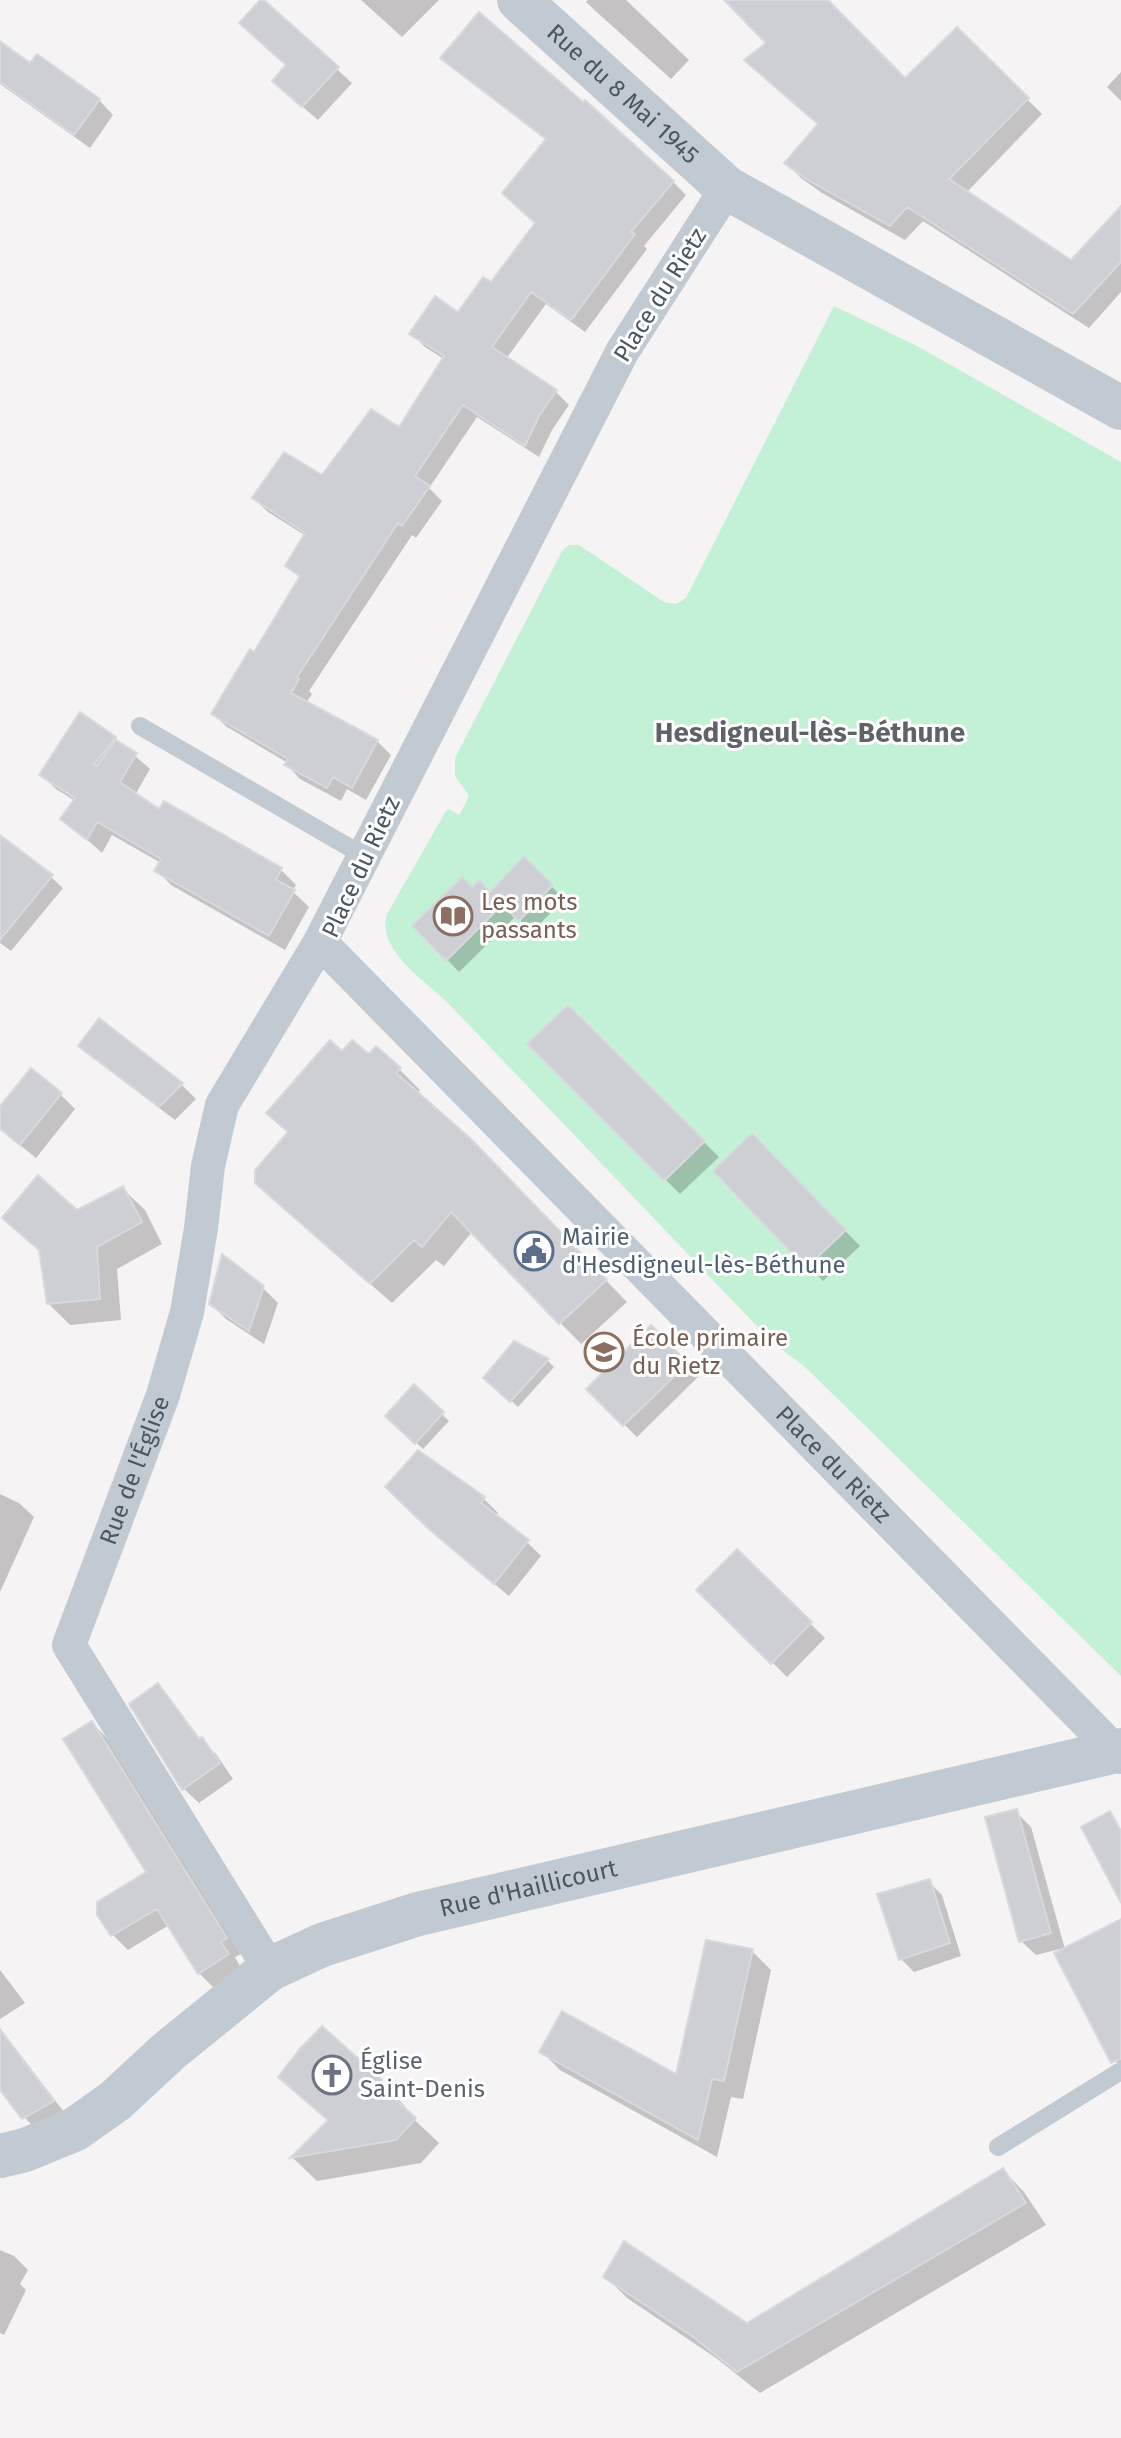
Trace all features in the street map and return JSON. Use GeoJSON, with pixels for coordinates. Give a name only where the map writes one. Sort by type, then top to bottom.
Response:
{"type":"FeatureCollection","features":[{"type":"Feature","properties":{"kind":"street","name":"Rue du 8 Mai 1945"},"geometry":{"type":"LineString","coordinates":[[519,0],[727,188]]}},
{"type":"Feature","properties":{"kind":"street"},"geometry":{"type":"LineString","coordinates":[[727,188],[1121,408]]}},
{"type":"Feature","properties":{"kind":"street","name":"Place du Rietz"},"geometry":{"type":"LineString","coordinates":[[727,188],[622,352],[320,942],[1120,1753]]}},
{"type":"Feature","properties":{"kind":"street","name":"Rue de l'Église"},"geometry":{"type":"LineString","coordinates":[[270,1969],[69,1645],[163,1395],[187,1312],[208,1166],[222,1105],[320,942]]}},
{"type":"Feature","properties":{"kind":"street","name":"Rue d'Haillicourt"},"geometry":{"type":"LineString","coordinates":[[0,2156],[25,2150],[74,2130],[115,2101],[169,2051],[270,1969],[322,1945],[418,1914],[1120,1753]]}},
{"type":"Feature","properties":{"kind":"lane"},"geometry":{"type":"LineString","coordinates":[[140,726],[364,856]]}},
{"type":"Feature","properties":{"kind":"lane"},"geometry":{"type":"LineString","coordinates":[[998,2147],[1121,2071]]}},
{"type":"Feature","properties":{"kind":"green space"},"geometry":{"type":"Polygon","coordinates":[[[834,306],[919,347],[1121,462],[1121,1676],[805,1367],[773,1343],[447,1002],[404,963],[388,939],[385,927],[387,914],[446,811],[449,809],[459,815],[468,799],[468,794],[455,776],[455,758],[562,551],[569,545],[579,545],[664,602],[676,604],[686,598],[834,306]]]}},
{"type":"Feature","properties":{"kind":"building"},"geometry":{"type":"Polygon","coordinates":[[[260,0],[264,0],[339,67],[302,107],[272,81],[286,65],[239,23],[260,0]]]}},
{"type":"Feature","properties":{"kind":"building"},"geometry":{"type":"Polygon","coordinates":[[[724,0],[828,0],[905,78],[957,27],[1029,98],[949,179],[1071,260],[1121,206],[1121,262],[1073,314],[907,207],[890,226],[806,179],[784,163],[818,124],[744,60],[766,43],[724,0]]]}},
{"type":"Feature","properties":{"kind":"building"},"geometry":{"type":"Polygon","coordinates":[[[479,12],[583,102],[585,100],[674,181],[631,232],[635,234],[571,320],[531,292],[492,347],[557,390],[539,416],[525,446],[463,405],[415,476],[430,486],[402,526],[398,523],[297,677],[299,679],[291,693],[378,740],[352,788],[333,777],[327,788],[284,765],[288,759],[211,714],[250,649],[254,652],[300,576],[285,566],[305,533],[252,498],[284,452],[322,475],[371,409],[399,427],[444,356],[409,334],[435,296],[458,312],[483,277],[491,282],[535,223],[502,193],[546,139],[440,58],[479,12]]]}},
{"type":"Feature","properties":{"kind":"building"},"geometry":{"type":"Polygon","coordinates":[[[0,41],[30,63],[37,54],[100,99],[74,135],[0,82],[0,41]]]}},
{"type":"Feature","properties":{"kind":"building"},"geometry":{"type":"Polygon","coordinates":[[[80,712],[116,737],[94,765],[97,766],[116,740],[137,753],[120,782],[159,809],[164,801],[282,868],[276,880],[295,890],[269,936],[154,871],[161,859],[97,822],[87,840],[60,819],[75,798],[39,775],[80,712]]]}},
{"type":"Feature","properties":{"kind":"building"},"geometry":{"type":"Polygon","coordinates":[[[0,835],[53,875],[0,940],[0,835]]]}},
{"type":"Feature","properties":{"kind":"building"},"geometry":{"type":"Polygon","coordinates":[[[524,856],[553,885],[519,921],[502,905],[446,961],[412,926],[462,877],[472,887],[479,880],[490,892],[524,856]]]}},
{"type":"Feature","properties":{"kind":"building"},"geometry":{"type":"Polygon","coordinates":[[[568,1005],[705,1141],[664,1181],[527,1044],[568,1005]]]}},
{"type":"Feature","properties":{"kind":"building"},"geometry":{"type":"Polygon","coordinates":[[[99,1018],[183,1083],[159,1107],[78,1046],[99,1018]]]}},
{"type":"Feature","properties":{"kind":"building"},"geometry":{"type":"Polygon","coordinates":[[[330,1040],[342,1051],[352,1040],[369,1054],[376,1046],[401,1068],[396,1073],[471,1139],[607,1280],[559,1324],[451,1212],[422,1247],[414,1240],[370,1284],[255,1183],[255,1170],[288,1132],[266,1113],[330,1040]]]}},
{"type":"Feature","properties":{"kind":"building"},"geometry":{"type":"Polygon","coordinates":[[[31,1068],[62,1093],[20,1145],[0,1129],[0,1106],[31,1068]]]}},
{"type":"Feature","properties":{"kind":"building"},"geometry":{"type":"Polygon","coordinates":[[[752,1133],[846,1230],[806,1268],[713,1171],[752,1133]]]}},
{"type":"Feature","properties":{"kind":"building"},"geometry":{"type":"Polygon","coordinates":[[[38,1175],[77,1210],[123,1186],[142,1222],[97,1247],[100,1299],[47,1304],[39,1250],[2,1218],[38,1175]]]}},
{"type":"Feature","properties":{"kind":"building"},"geometry":{"type":"Polygon","coordinates":[[[222,1254],[264,1286],[249,1331],[209,1304],[222,1254]]]}},
{"type":"Feature","properties":{"kind":"building"},"geometry":{"type":"Polygon","coordinates":[[[651,1325],[688,1363],[623,1426],[586,1389],[651,1325]]]}},
{"type":"Feature","properties":{"kind":"building"},"geometry":{"type":"Polygon","coordinates":[[[514,1341],[549,1359],[510,1402],[483,1378],[514,1341]]]}},
{"type":"Feature","properties":{"kind":"building"},"geometry":{"type":"Polygon","coordinates":[[[414,1384],[444,1412],[415,1444],[385,1416],[414,1384]]]}},
{"type":"Feature","properties":{"kind":"building"},"geometry":{"type":"Polygon","coordinates":[[[418,1450],[485,1497],[481,1503],[529,1540],[494,1584],[385,1487],[418,1450]]]}},
{"type":"Feature","properties":{"kind":"building"},"geometry":{"type":"Polygon","coordinates":[[[737,1549],[812,1622],[771,1664],[696,1590],[737,1549]]]}},
{"type":"Feature","properties":{"kind":"building"},"geometry":{"type":"Polygon","coordinates":[[[158,1683],[220,1763],[182,1790],[129,1704],[158,1683]]]}},
{"type":"Feature","properties":{"kind":"building"},"geometry":{"type":"Polygon","coordinates":[[[92,1721],[227,1938],[221,1942],[229,1954],[198,1974],[157,1909],[111,1936],[97,1915],[97,1902],[146,1872],[63,1739],[92,1721]]]}},
{"type":"Feature","properties":{"kind":"building"},"geometry":{"type":"Polygon","coordinates":[[[1017,1809],[1051,1933],[1019,1942],[985,1817],[1017,1809]]]}},
{"type":"Feature","properties":{"kind":"building"},"geometry":{"type":"Polygon","coordinates":[[[1110,1811],[1121,1831],[1121,1903],[1081,1827],[1110,1811]]]}},
{"type":"Feature","properties":{"kind":"building"},"geometry":{"type":"Polygon","coordinates":[[[930,1879],[950,1943],[899,1960],[877,1894],[930,1879]]]}},
{"type":"Feature","properties":{"kind":"building"},"geometry":{"type":"Polygon","coordinates":[[[1121,1919],[1121,2059],[1111,2063],[1054,1953],[1121,1919]]]}},
{"type":"Feature","properties":{"kind":"building"},"geometry":{"type":"Polygon","coordinates":[[[706,1940],[753,1949],[724,2081],[712,2079],[698,2140],[539,2052],[562,2011],[676,2074],[706,1940]]]}},
{"type":"Feature","properties":{"kind":"building","name":"Église Saint-Denis"},"geometry":{"type":"Polygon","coordinates":[[[322,2026],[382,2080],[379,2084],[416,2118],[396,2140],[290,2158],[328,2120],[278,2077],[322,2026]]]}},
{"type":"Feature","properties":{"kind":"building"},"geometry":{"type":"Polygon","coordinates":[[[0,2030],[54,2101],[22,2119],[0,2090],[0,2030]]]}},
{"type":"Feature","properties":{"kind":"building"},"geometry":{"type":"Polygon","coordinates":[[[1003,2168],[1026,2203],[737,2372],[692,2336],[603,2277],[624,2241],[747,2323],[1003,2168]]]}},
{"type":"Feature","properties":{"kind":"place","name":"Les mots passants"},"geometry":{"type":"Point","coordinates":[453,916]}},
{"type":"Feature","properties":{"kind":"place","name":"Mairie d'Hesdigneul-lès-Béthune"},"geometry":{"type":"Point","coordinates":[534,1251]}},
{"type":"Feature","properties":{"kind":"place","name":"École primaire du Rietz"},"geometry":{"type":"Point","coordinates":[604,1352]}},
{"type":"Feature","properties":{"kind":"place","name":"Église Saint-Denis"},"geometry":{"type":"Point","coordinates":[332,2075]}},
{"type":"Feature","properties":{"kind":"district","name":"Hesdigneul-lès-Béthune"},"geometry":{"type":"Point","coordinates":[810,732]}}]}
